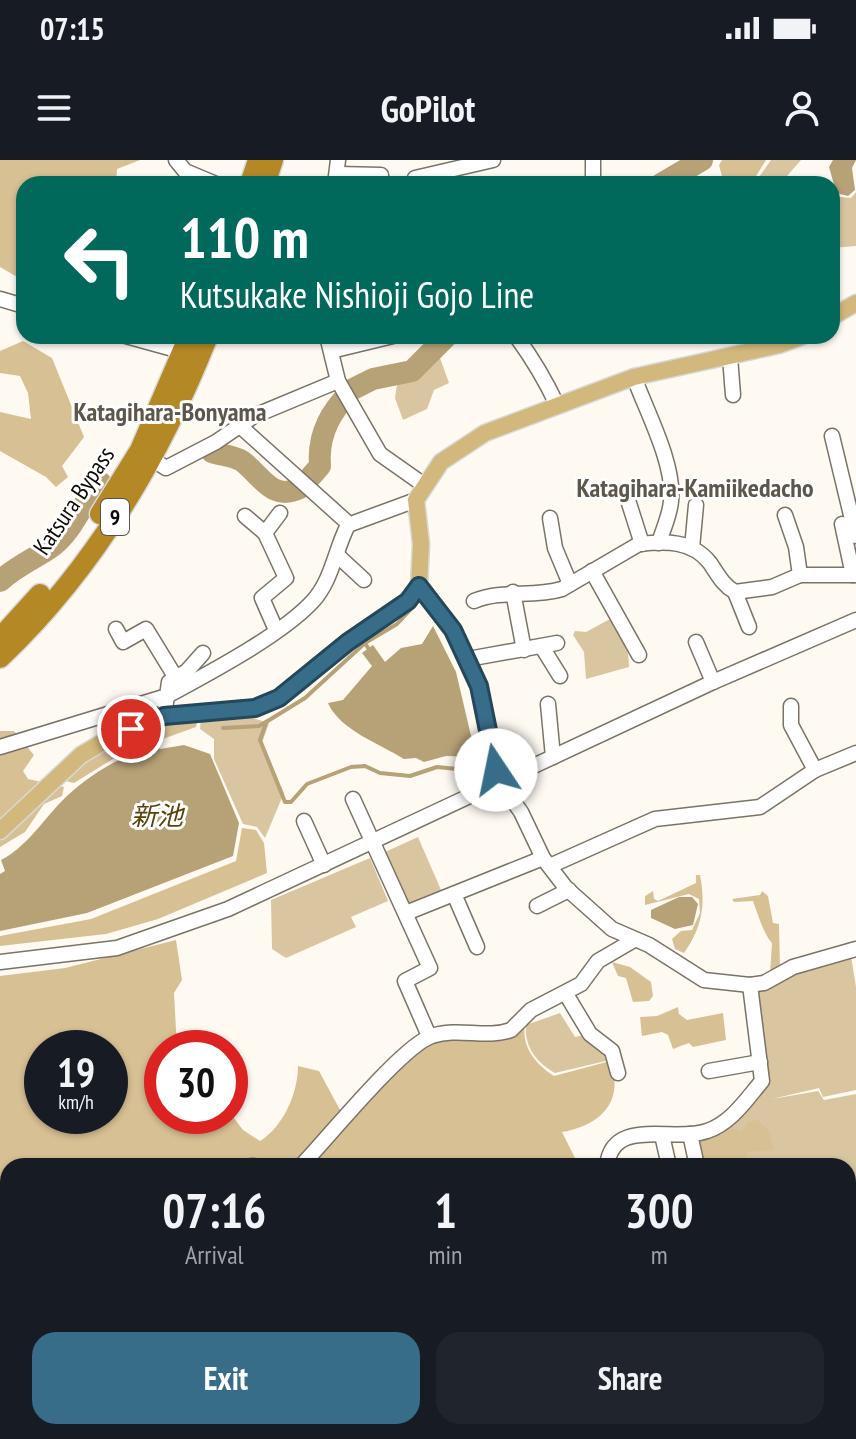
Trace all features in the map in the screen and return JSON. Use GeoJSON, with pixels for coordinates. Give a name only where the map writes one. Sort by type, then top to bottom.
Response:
{"type":"FeatureCollection","features":[{"type":"Feature","properties":{"kind":"highway","name":"Katsura Bypass"},"geometry":{"type":"LineString","coordinates":[[4,641],[80,567],[152,459],[191,348]]}},
{"type":"Feature","properties":{"kind":"highway","name":"Katsura Bypass"},"geometry":{"type":"LineString","coordinates":[[4,641],[106,506],[140,450],[191,348]]}},
{"type":"Feature","properties":{"kind":"main road"},"geometry":{"type":"LineString","coordinates":[[0,831],[81,755],[113,736],[164,716],[255,708],[279,698],[348,642],[408,601],[419,586],[420,493],[441,462],[485,433],[634,377],[775,344]]}},
{"type":"Feature","properties":{"kind":"street"},"geometry":{"type":"LineString","coordinates":[[176,160],[185,171],[197,176]]}},
{"type":"Feature","properties":{"kind":"street"},"geometry":{"type":"LineString","coordinates":[[424,176],[493,160]]}},
{"type":"Feature","properties":{"kind":"street"},"geometry":{"type":"LineString","coordinates":[[337,173],[381,175]]}},
{"type":"Feature","properties":{"kind":"street"},"geometry":{"type":"LineString","coordinates":[[169,344],[191,348]]}},
{"type":"Feature","properties":{"kind":"street"},"geometry":{"type":"LineString","coordinates":[[0,747],[167,696],[276,630],[313,601],[349,524],[420,493],[380,454],[338,381],[329,344]]}},
{"type":"Feature","properties":{"kind":"street"},"geometry":{"type":"LineString","coordinates":[[331,351],[360,344]]}},
{"type":"Feature","properties":{"kind":"street"},"geometry":{"type":"LineString","coordinates":[[520,344],[530,362],[540,368],[557,405]]}},
{"type":"Feature","properties":{"kind":"street"},"geometry":{"type":"LineString","coordinates":[[730,357],[733,395]]}},
{"type":"Feature","properties":{"kind":"street"},"geometry":{"type":"LineString","coordinates":[[634,377],[662,448],[671,489],[671,506],[659,543]]}},
{"type":"Feature","properties":{"kind":"street"},"geometry":{"type":"LineString","coordinates":[[152,459],[166,468],[254,416],[338,381]]}},
{"type":"Feature","properties":{"kind":"street"},"geometry":{"type":"LineString","coordinates":[[240,426],[349,524]]}},
{"type":"Feature","properties":{"kind":"street"},"geometry":{"type":"LineString","coordinates":[[832,436],[856,536]]}},
{"type":"Feature","properties":{"kind":"street"},"geometry":{"type":"LineString","coordinates":[[627,497],[642,544]]}},
{"type":"Feature","properties":{"kind":"street"},"geometry":{"type":"LineString","coordinates":[[692,548],[696,505]]}},
{"type":"Feature","properties":{"kind":"street"},"geometry":{"type":"LineString","coordinates":[[265,533],[280,513]]}},
{"type":"Feature","properties":{"kind":"street"},"geometry":{"type":"LineString","coordinates":[[785,515],[796,547],[800,575]]}},
{"type":"Feature","properties":{"kind":"street"},"geometry":{"type":"LineString","coordinates":[[245,516],[265,533],[286,578],[262,598],[276,630]]}},
{"type":"Feature","properties":{"kind":"street"},"geometry":{"type":"LineString","coordinates":[[550,518],[555,548],[570,584]]}},
{"type":"Feature","properties":{"kind":"street"},"geometry":{"type":"LineString","coordinates":[[735,592],[772,587],[800,575],[854,575],[842,524]]}},
{"type":"Feature","properties":{"kind":"street"},"geometry":{"type":"LineString","coordinates":[[474,601],[513,592],[548,593],[642,544],[659,543],[692,548],[735,592],[749,627]]}},
{"type":"Feature","properties":{"kind":"street"},"geometry":{"type":"LineString","coordinates":[[337,555],[364,580]]}},
{"type":"Feature","properties":{"kind":"street"},"geometry":{"type":"LineString","coordinates":[[592,571],[639,655]]}},
{"type":"Feature","properties":{"kind":"street"},"geometry":{"type":"LineString","coordinates":[[419,586],[453,630],[468,659],[479,686],[492,760],[500,782],[569,890],[612,929],[649,945],[704,980],[750,985],[764,983],[793,967],[856,949]]}},
{"type":"Feature","properties":{"kind":"street"},"geometry":{"type":"LineString","coordinates":[[513,592],[524,650]]}},
{"type":"Feature","properties":{"kind":"street"},"geometry":{"type":"LineString","coordinates":[[0,962],[58,957],[129,944],[228,909],[713,682],[856,620]]}},
{"type":"Feature","properties":{"kind":"street"},"geometry":{"type":"LineString","coordinates":[[116,629],[123,642],[146,629],[176,678]]}},
{"type":"Feature","properties":{"kind":"street"},"geometry":{"type":"LineString","coordinates":[[696,642],[713,682]]}},
{"type":"Feature","properties":{"kind":"street"},"geometry":{"type":"LineString","coordinates":[[468,659],[550,645],[560,676]]}},
{"type":"Feature","properties":{"kind":"street"},"geometry":{"type":"LineString","coordinates":[[164,716],[169,682],[203,653]]}},
{"type":"Feature","properties":{"kind":"street"},"geometry":{"type":"LineString","coordinates":[[548,704],[553,757]]}},
{"type":"Feature","properties":{"kind":"street"},"geometry":{"type":"LineString","coordinates":[[794,711],[791,725],[815,770]]}},
{"type":"Feature","properties":{"kind":"street"},"geometry":{"type":"LineString","coordinates":[[406,913],[655,819],[760,807],[815,770],[856,753]]}},
{"type":"Feature","properties":{"kind":"street"},"geometry":{"type":"LineString","coordinates":[[353,799],[430,968],[405,981],[429,1036]]}},
{"type":"Feature","properties":{"kind":"street"},"geometry":{"type":"LineString","coordinates":[[304,821],[324,865]]}},
{"type":"Feature","properties":{"kind":"street"},"geometry":{"type":"LineString","coordinates":[[537,906],[569,890]]}},
{"type":"Feature","properties":{"kind":"street"},"geometry":{"type":"LineString","coordinates":[[454,894],[477,947]]}},
{"type":"Feature","properties":{"kind":"street"},"geometry":{"type":"LineString","coordinates":[[308,1158],[359,1101],[429,1036],[457,1031],[505,1032],[531,1010],[581,984],[598,961],[634,940]]}},
{"type":"Feature","properties":{"kind":"street"},"geometry":{"type":"LineString","coordinates":[[608,1158],[608,1152],[617,1141],[633,1135],[690,1134],[720,1125],[762,1081],[750,985]]}},
{"type":"Feature","properties":{"kind":"street"},"geometry":{"type":"LineString","coordinates":[[566,994],[590,1034],[612,1051],[618,1073]]}},
{"type":"Feature","properties":{"kind":"street"},"geometry":{"type":"LineString","coordinates":[[709,1071],[760,1062]]}},
{"type":"Feature","properties":{"kind":"street"},"geometry":{"type":"LineString","coordinates":[[690,1134],[695,1158]]}},
{"type":"Feature","properties":{"kind":"street"},"geometry":{"type":"LineString","coordinates":[[662,1135],[667,1158]]}},
{"type":"Feature","properties":{"kind":"shaded area"},"geometry":{"type":"Polygon","coordinates":[[[0,160],[140,160],[117,169],[117,176],[16,176],[16,276],[0,267],[0,160]]]}},
{"type":"Feature","properties":{"kind":"shaded area"},"geometry":{"type":"Polygon","coordinates":[[[722,160],[766,160],[756,176],[722,176],[719,165],[722,160]]]}},
{"type":"Feature","properties":{"kind":"shaded area"},"geometry":{"type":"Polygon","coordinates":[[[771,160],[801,160],[787,176],[760,176],[771,160]]]}},
{"type":"Feature","properties":{"kind":"shaded area"},"geometry":{"type":"Polygon","coordinates":[[[856,192],[856,246],[840,247],[840,197],[851,198],[856,192]]]}},
{"type":"Feature","properties":{"kind":"shaded area"},"geometry":{"type":"Polygon","coordinates":[[[16,344],[28,344],[52,358],[84,437],[62,466],[68,477],[56,487],[46,477],[0,451],[0,412],[31,419],[28,393],[20,376],[0,373],[0,351],[16,344]]]}},
{"type":"Feature","properties":{"kind":"shaded area"},"geometry":{"type":"Polygon","coordinates":[[[432,355],[440,358],[449,383],[434,390],[427,409],[403,420],[395,398],[398,378],[415,373],[432,355]]]}},
{"type":"Feature","properties":{"kind":"shaded area"},"geometry":{"type":"Polygon","coordinates":[[[610,619],[622,633],[629,667],[586,679],[584,652],[573,635],[575,631],[586,632],[610,619]]]}},
{"type":"Feature","properties":{"kind":"shaded area"},"geometry":{"type":"Polygon","coordinates":[[[246,716],[269,723],[262,743],[284,793],[265,838],[257,827],[243,824],[214,759],[214,739],[200,729],[201,717],[246,716]]]}},
{"type":"Feature","properties":{"kind":"shaded area"},"geometry":{"type":"Polygon","coordinates":[[[198,717],[196,727],[121,754],[74,783],[62,780],[66,774],[97,754],[129,737],[179,719],[198,717]]]}},
{"type":"Feature","properties":{"kind":"shaded area"},"geometry":{"type":"Polygon","coordinates":[[[0,731],[14,731],[34,755],[23,771],[28,779],[64,787],[62,796],[44,804],[25,832],[0,847],[0,731]]]}},
{"type":"Feature","properties":{"kind":"shaded area"},"geometry":{"type":"Polygon","coordinates":[[[242,828],[256,830],[264,843],[267,873],[158,919],[106,934],[0,946],[0,936],[91,919],[236,861],[242,828]]]}},
{"type":"Feature","properties":{"kind":"shaded area"},"geometry":{"type":"Polygon","coordinates":[[[418,837],[441,890],[408,904],[385,852],[418,837]]]}},
{"type":"Feature","properties":{"kind":"shaded area"},"geometry":{"type":"Polygon","coordinates":[[[370,858],[388,901],[351,917],[356,927],[286,958],[272,949],[271,900],[370,858]]]}},
{"type":"Feature","properties":{"kind":"shaded area"},"geometry":{"type":"Polygon","coordinates":[[[696,875],[700,875],[702,886],[701,916],[684,953],[675,949],[672,939],[681,931],[692,930],[700,913],[699,899],[689,894],[645,905],[645,896],[653,891],[654,899],[658,901],[696,883],[696,875]]]}},
{"type":"Feature","properties":{"kind":"shaded area"},"geometry":{"type":"Polygon","coordinates":[[[762,891],[768,896],[773,923],[779,924],[780,969],[770,974],[772,943],[753,901],[734,902],[732,899],[760,895],[762,891]]]}},
{"type":"Feature","properties":{"kind":"shaded area"},"geometry":{"type":"Polygon","coordinates":[[[176,940],[182,980],[174,993],[176,1030],[144,1030],[144,1134],[248,1133],[260,1141],[276,1127],[288,1108],[298,1066],[319,1071],[345,1119],[423,1044],[525,1024],[525,1040],[531,1054],[554,1076],[610,1061],[614,1075],[612,1099],[599,1117],[576,1129],[562,1132],[575,1158],[0,1158],[0,976],[65,968],[176,940]]]}},
{"type":"Feature","properties":{"kind":"shaded area"},"geometry":{"type":"Polygon","coordinates":[[[851,956],[856,987],[856,1090],[823,1097],[819,1088],[772,1099],[818,1091],[824,1100],[856,1094],[856,1158],[699,1158],[695,1140],[761,1084],[755,992],[775,985],[790,973],[851,956]]]}},
{"type":"Feature","properties":{"kind":"shaded area"},"geometry":{"type":"Polygon","coordinates":[[[612,962],[630,967],[651,982],[653,996],[649,1001],[633,1002],[626,978],[618,976],[612,962]]]}},
{"type":"Feature","properties":{"kind":"shaded area"},"geometry":{"type":"Polygon","coordinates":[[[678,1007],[679,1014],[687,1020],[723,1013],[726,1040],[693,1047],[689,1043],[673,1049],[668,1035],[662,1032],[642,1036],[640,1017],[657,1016],[678,1007]]]}},
{"type":"Feature","properties":{"kind":"shaded area"},"geometry":{"type":"Polygon","coordinates":[[[560,1013],[575,1037],[584,1035],[607,1053],[610,1060],[555,1073],[543,1064],[533,1054],[527,1040],[526,1025],[560,1013]]]}},
{"type":"Feature","properties":{"kind":"shaded area"},"geometry":{"type":"Polygon","coordinates":[[[756,1119],[768,1129],[774,1150],[748,1152],[745,1158],[701,1158],[697,1141],[729,1128],[742,1131],[747,1123],[756,1119]]]}},
{"type":"Feature","properties":{"kind":"water"},"geometry":{"type":"Polygon","coordinates":[[[833,160],[856,160],[852,168],[855,190],[848,196],[840,194],[840,176],[832,176],[829,167],[833,160]]]}},
{"type":"Feature","properties":{"kind":"water"},"geometry":{"type":"Polygon","coordinates":[[[433,626],[456,672],[476,757],[446,756],[424,762],[416,758],[404,759],[350,728],[328,703],[343,700],[372,666],[362,653],[373,645],[385,662],[401,648],[422,644],[433,626]]]}},
{"type":"Feature","properties":{"kind":"water","name":"新池"},"geometry":{"type":"Polygon","coordinates":[[[157,745],[160,749],[184,745],[210,754],[239,823],[233,856],[87,913],[0,931],[0,874],[5,871],[1,860],[26,842],[70,793],[93,775],[130,754],[157,745]]]}},
{"type":"Feature","properties":{"kind":"water"},"geometry":{"type":"Polygon","coordinates":[[[679,897],[692,897],[698,904],[693,925],[675,929],[651,918],[651,910],[679,897]]]}},
{"type":"Feature","properties":{"kind":"waterway"},"geometry":{"type":"LineString","coordinates":[[675,176],[702,160]]}},
{"type":"Feature","properties":{"kind":"waterway"},"geometry":{"type":"LineString","coordinates":[[351,390],[373,379],[412,371],[439,344]]}},
{"type":"Feature","properties":{"kind":"waterway"},"geometry":{"type":"LineString","coordinates":[[306,482],[320,466],[324,431],[343,400]]}},
{"type":"Feature","properties":{"kind":"waterway"},"geometry":{"type":"LineString","coordinates":[[212,452],[242,461],[275,490],[282,492],[300,488]]}},
{"type":"Feature","properties":{"kind":"waterway"},"geometry":{"type":"LineString","coordinates":[[0,581],[61,538],[101,483]]}},
{"type":"Feature","properties":{"kind":"waterway"},"geometry":{"type":"LineString","coordinates":[[365,643],[397,624],[413,607]]}},
{"type":"Feature","properties":{"kind":"waterway"},"geometry":{"type":"LineString","coordinates":[[223,728],[259,726],[305,698],[365,643],[368,648]]}},
{"type":"Feature","properties":{"kind":"waterway"},"geometry":{"type":"LineString","coordinates":[[266,723],[260,740],[285,802],[291,802],[307,784],[351,767],[365,766],[380,773],[410,776],[437,767],[477,771]]}},
{"type":"Feature","properties":{"kind":"district","name":"Katagihara-Bonyama"},"geometry":{"type":"Point","coordinates":[170,412]}},
{"type":"Feature","properties":{"kind":"district","name":"Katagihara-Kamiikedacho"},"geometry":{"type":"Point","coordinates":[695,488]}},
{"type":"Feature","properties":{"kind":"route"},"geometry":{"type":"LineString","coordinates":[[131,729],[164,716],[255,708],[279,698],[348,642],[408,601],[419,586],[453,630],[468,659],[486,710],[496,770]]}}]}
